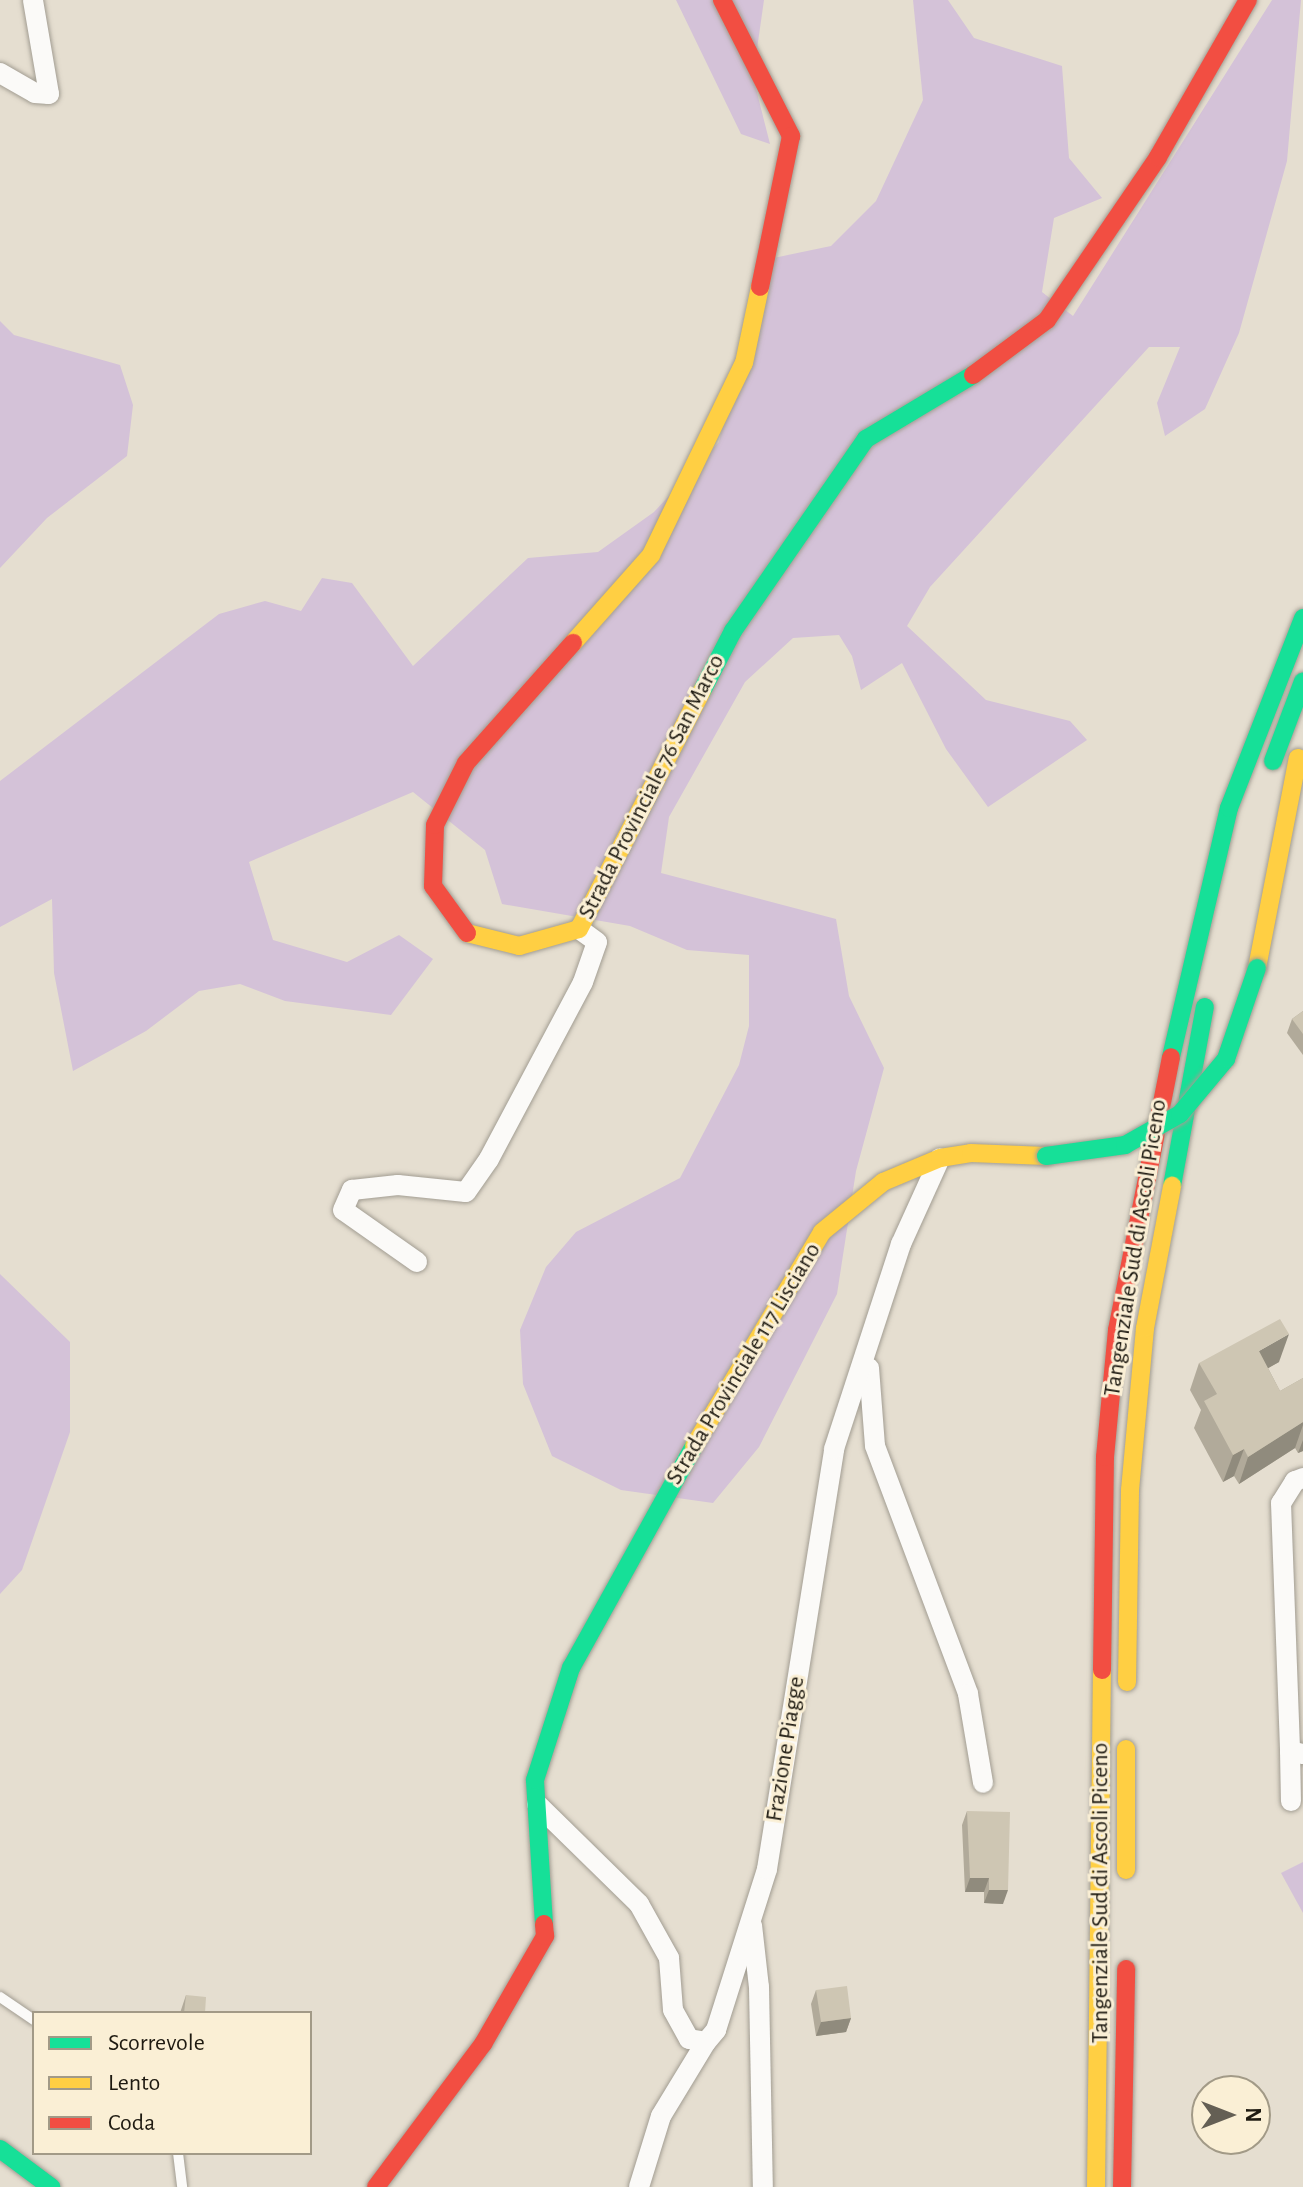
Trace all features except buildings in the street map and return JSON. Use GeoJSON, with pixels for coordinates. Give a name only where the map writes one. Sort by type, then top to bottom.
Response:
{"type":"FeatureCollection","features":[{"type":"Feature","properties":{"kind":"main road","name":"Strada Provinciale 76 San Marco"},"geometry":{"type":"LineString","coordinates":[[722,0],[791,136],[744,363],[651,555],[466,763],[435,825],[433,886],[464,932],[519,946],[579,929],[733,631],[866,439],[985,368],[1047,320],[1158,157],[1248,0]]}},
{"type":"Feature","properties":{"kind":"main road","name":"Tangenziale Sud di Ascoli Piceno"},"geometry":{"type":"LineString","coordinates":[[1096,2187],[1105,1457],[1117,1330],[1145,1169],[1229,808],[1303,618]]}},
{"type":"Feature","properties":{"kind":"main road"},"geometry":{"type":"LineString","coordinates":[[1266,779],[1303,681]]}},
{"type":"Feature","properties":{"kind":"main road","name":"Strada Provinciale 117 Lisciano"},"geometry":{"type":"LineString","coordinates":[[376,2187],[483,2044],[545,1936],[535,1780],[571,1668],[646,1527],[822,1232],[883,1182],[940,1158],[971,1153],[1046,1156],[1125,1145],[1180,1114],[1226,1059],[1257,968],[1298,758]]}},
{"type":"Feature","properties":{"kind":"main road","name":"Tangenziale Sud di Ascoli Piceno"},"geometry":{"type":"LineString","coordinates":[[1126,1896],[1130,1490],[1145,1328],[1208,992]]}},
{"type":"Feature","properties":{"kind":"main road","name":"Tangenziale Sud di Ascoli Piceno"},"geometry":{"type":"LineString","coordinates":[[1122,2187],[1126,1944]]}},
{"type":"Feature","properties":{"kind":"main road"},"geometry":{"type":"LineString","coordinates":[[0,2149],[51,2187]]}},
{"type":"Feature","properties":{"kind":"street"},"geometry":{"type":"LineString","coordinates":[[0,73],[35,93],[49,94],[33,0]]}},
{"type":"Feature","properties":{"kind":"street"},"geometry":{"type":"LineString","coordinates":[[417,1262],[343,1210],[352,1190],[398,1185],[466,1192],[489,1159],[583,982],[597,942],[579,929]]}},
{"type":"Feature","properties":{"kind":"street","name":"Frazione Piagge"},"geometry":{"type":"LineString","coordinates":[[639,2187],[661,2116],[716,2030],[751,1917],[784,1777],[834,1449],[901,1244],[940,1158]]}},
{"type":"Feature","properties":{"kind":"street"},"geometry":{"type":"LineString","coordinates":[[878,1312],[867,1378],[875,1446],[968,1694],[983,1783]]}},
{"type":"Feature","properties":{"kind":"street"},"geometry":{"type":"LineString","coordinates":[[1291,1801],[1296,1752],[1281,1503],[1295,1481],[1303,1478]]}},
{"type":"Feature","properties":{"kind":"street"},"geometry":{"type":"LineString","coordinates":[[537,1804],[639,1904],[669,1958],[673,2010],[689,2039],[706,2042]]}},
{"type":"Feature","properties":{"kind":"street"},"geometry":{"type":"LineString","coordinates":[[751,1917],[759,1987],[763,2187]]}},
{"type":"Feature","properties":{"kind":"lane"},"geometry":{"type":"LineString","coordinates":[[0,1997],[32,2019]]}},
{"type":"Feature","properties":{"kind":"lane"},"geometry":{"type":"LineString","coordinates":[[178,2155],[182,2187]]}},
{"type":"Feature","properties":{"kind":"shaded area"},"geometry":{"type":"Polygon","coordinates":[[[676,0],[764,0],[753,77],[770,144],[741,134],[676,0]]]}},
{"type":"Feature","properties":{"kind":"shaded area"},"geometry":{"type":"Polygon","coordinates":[[[913,0],[948,0],[974,38],[1062,66],[1069,158],[1102,198],[1054,218],[1042,292],[1073,316],[1272,0],[1301,0],[1287,161],[1239,333],[1205,409],[1165,436],[1157,403],[1180,347],[1149,347],[930,587],[907,626],[986,700],[1070,721],[1087,740],[988,807],[946,749],[902,663],[861,690],[852,656],[839,635],[793,638],[745,682],[669,817],[661,873],[836,919],[849,996],[884,1068],[856,1171],[837,1294],[759,1447],[713,1503],[621,1490],[552,1456],[523,1384],[520,1330],[546,1267],[576,1232],[680,1178],[739,1065],[749,1026],[749,955],[687,950],[630,926],[502,904],[485,850],[413,792],[249,862],[273,940],[347,962],[399,935],[433,959],[391,1015],[285,1001],[240,984],[199,991],[146,1031],[73,1071],[54,973],[52,899],[0,927],[0,781],[219,614],[265,601],[301,611],[322,578],[352,583],[413,666],[528,558],[598,552],[654,512],[719,442],[759,261],[831,246],[876,201],[923,100],[913,0]]]}},
{"type":"Feature","properties":{"kind":"shaded area"},"geometry":{"type":"Polygon","coordinates":[[[0,321],[14,335],[120,365],[133,405],[127,456],[47,518],[0,568],[0,321]]]}},
{"type":"Feature","properties":{"kind":"shaded area"},"geometry":{"type":"Polygon","coordinates":[[[0,1274],[70,1342],[70,1432],[22,1570],[0,1594],[0,1274]]]}},
{"type":"Feature","properties":{"kind":"shaded area"},"geometry":{"type":"Polygon","coordinates":[[[1303,1862],[1303,1913],[1281,1873],[1303,1862]]]}},
{"type":"Feature","properties":{"kind":"traffic: fast"},"geometry":{"type":"LineString","coordinates":[[702,691],[733,631],[866,439],[973,375]]}},
{"type":"Feature","properties":{"kind":"traffic: fast"},"geometry":{"type":"LineString","coordinates":[[1171,1057],[1229,808],[1303,618]]}},
{"type":"Feature","properties":{"kind":"traffic: fast"},"geometry":{"type":"LineString","coordinates":[[1273,761],[1303,681]]}},
{"type":"Feature","properties":{"kind":"traffic: fast"},"geometry":{"type":"LineString","coordinates":[[1046,1156],[1125,1145],[1180,1114],[1226,1059],[1257,968]]}},
{"type":"Feature","properties":{"kind":"traffic: fast"},"geometry":{"type":"LineString","coordinates":[[1172,1186],[1205,1007]]}},
{"type":"Feature","properties":{"kind":"traffic: fast"},"geometry":{"type":"LineString","coordinates":[[544,1924],[535,1780],[571,1668],[694,1446]]}},
{"type":"Feature","properties":{"kind":"traffic: fast"},"geometry":{"type":"LineString","coordinates":[[0,2149],[51,2187]]}},
{"type":"Feature","properties":{"kind":"traffic: slow"},"geometry":{"type":"LineString","coordinates":[[573,643],[651,555],[744,363],[760,287]]}},
{"type":"Feature","properties":{"kind":"traffic: slow"},"geometry":{"type":"LineString","coordinates":[[467,933],[519,946],[579,929],[702,691]]}},
{"type":"Feature","properties":{"kind":"traffic: slow"},"geometry":{"type":"LineString","coordinates":[[1257,968],[1298,758]]}},
{"type":"Feature","properties":{"kind":"traffic: slow"},"geometry":{"type":"LineString","coordinates":[[694,1446],[822,1232],[883,1182],[940,1158],[971,1153],[1046,1156]]}},
{"type":"Feature","properties":{"kind":"traffic: slow"},"geometry":{"type":"LineString","coordinates":[[1127,1682],[1130,1490],[1145,1328],[1172,1186]]}},
{"type":"Feature","properties":{"kind":"traffic: slow"},"geometry":{"type":"LineString","coordinates":[[1096,2187],[1102,1670]]}},
{"type":"Feature","properties":{"kind":"traffic: slow"},"geometry":{"type":"LineString","coordinates":[[1126,1749],[1126,1870]]}},
{"type":"Feature","properties":{"kind":"traffic: jam"},"geometry":{"type":"LineString","coordinates":[[722,0],[791,136],[760,287]]}},
{"type":"Feature","properties":{"kind":"traffic: jam"},"geometry":{"type":"LineString","coordinates":[[973,375],[1047,320],[1158,157],[1248,0]]}},
{"type":"Feature","properties":{"kind":"traffic: jam"},"geometry":{"type":"LineString","coordinates":[[467,933],[433,886],[435,825],[466,763],[573,643]]}},
{"type":"Feature","properties":{"kind":"traffic: jam"},"geometry":{"type":"LineString","coordinates":[[1102,1670],[1105,1457],[1117,1330],[1171,1057]]}},
{"type":"Feature","properties":{"kind":"traffic: jam"},"geometry":{"type":"LineString","coordinates":[[376,2187],[483,2044],[545,1936],[544,1924]]}},
{"type":"Feature","properties":{"kind":"traffic: jam"},"geometry":{"type":"LineString","coordinates":[[1122,2187],[1126,1969]]}}]}
